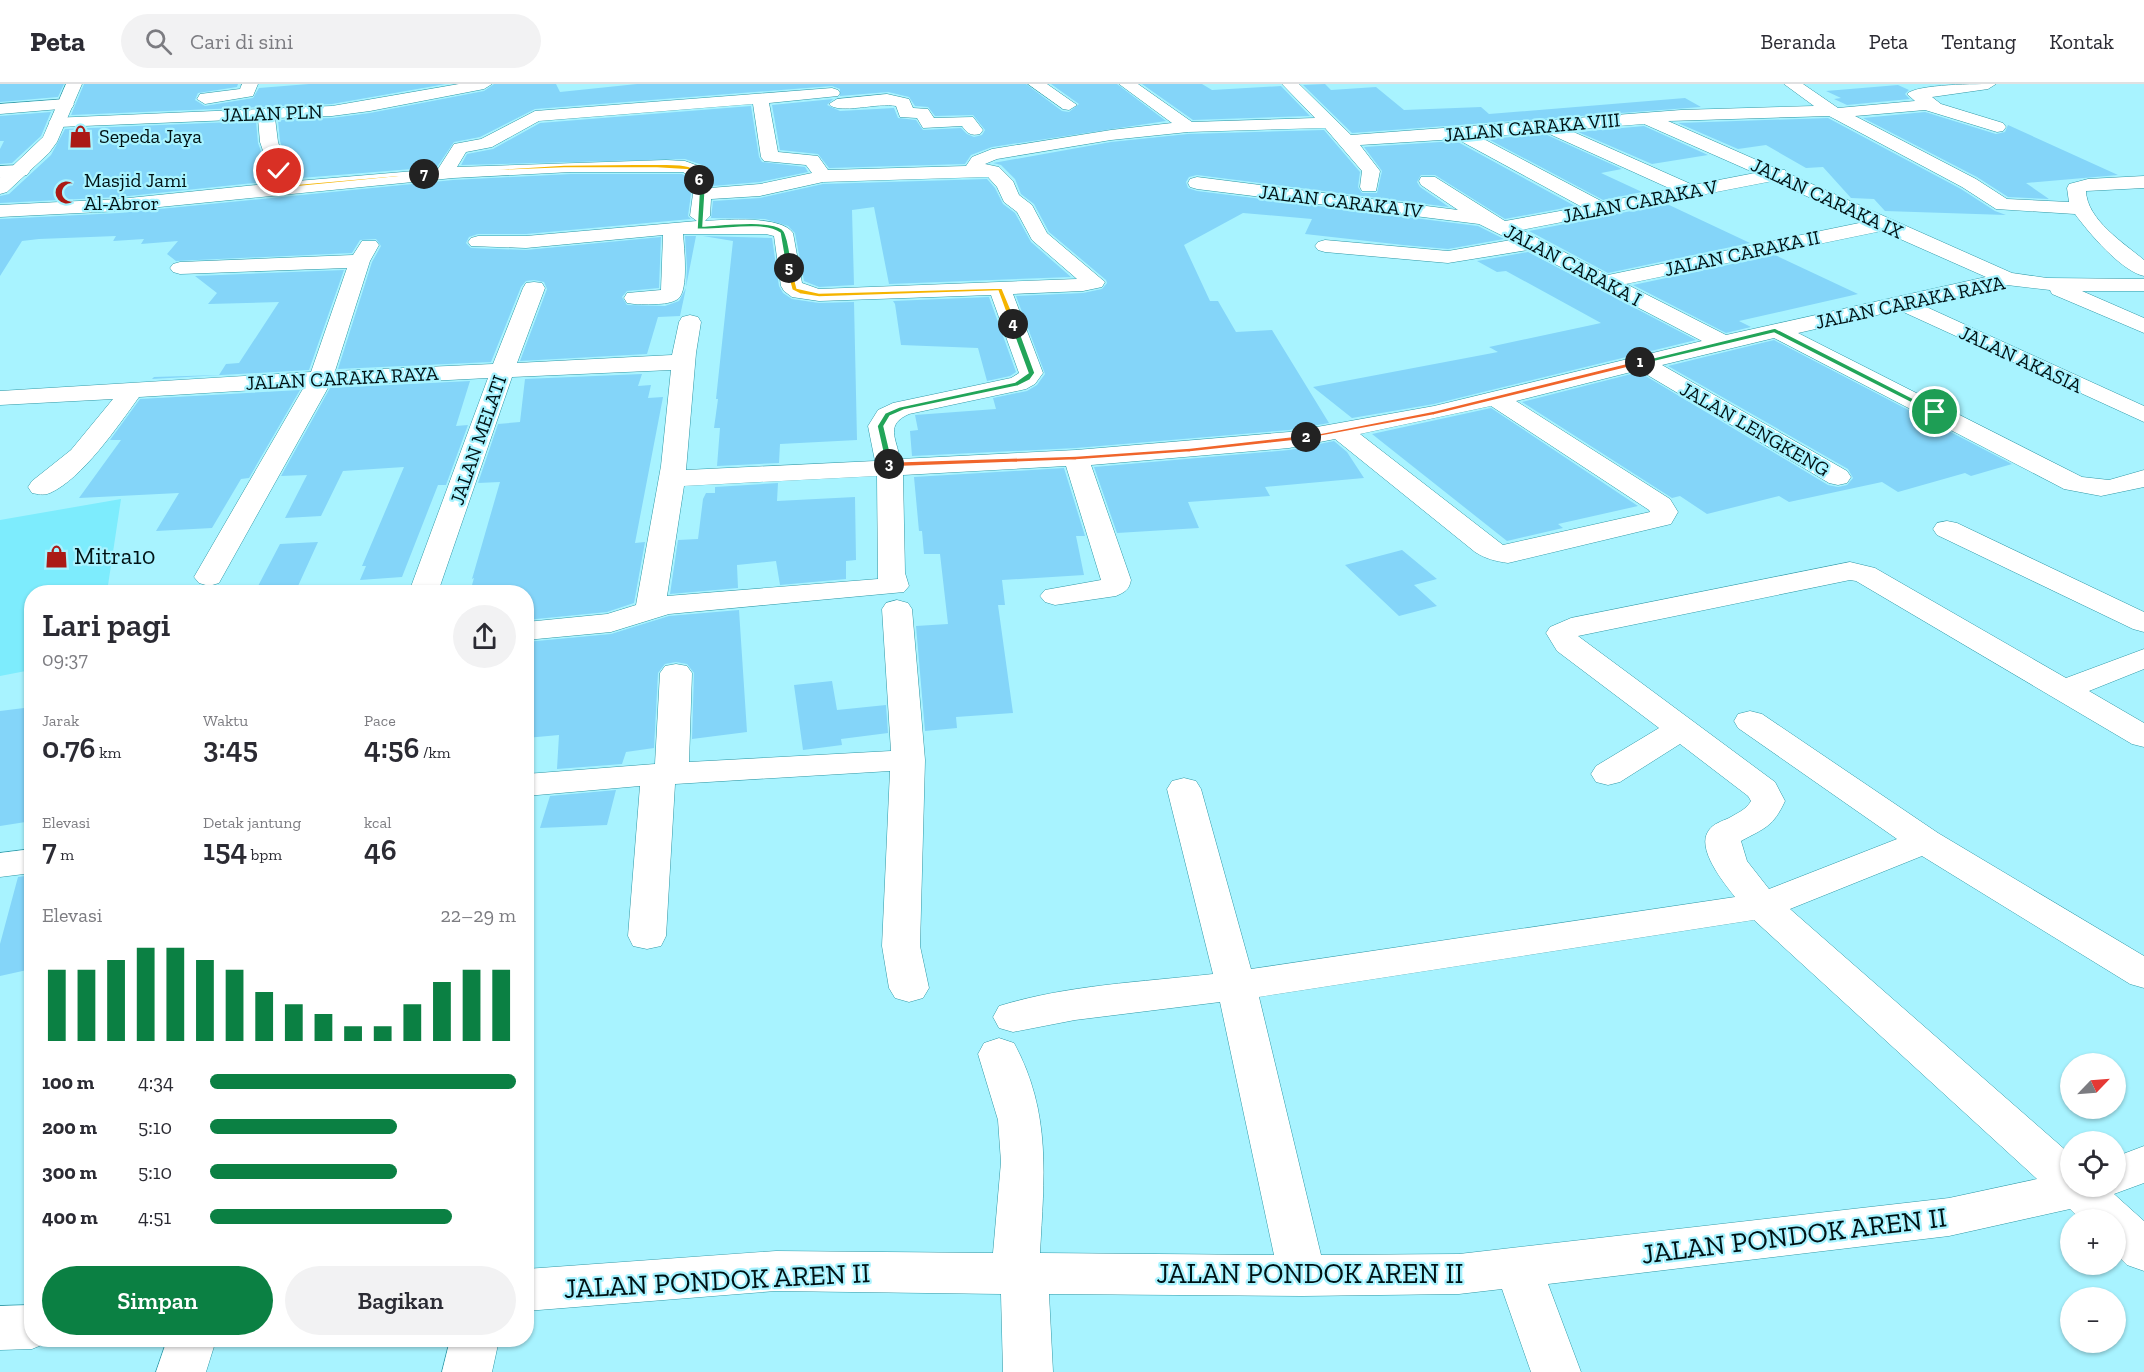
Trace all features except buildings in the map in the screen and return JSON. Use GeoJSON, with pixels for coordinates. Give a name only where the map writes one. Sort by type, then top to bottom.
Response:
{"type":"FeatureCollection","features":[{"type":"Feature","properties":{"kind":"street"},"geometry":{"type":"LineString","coordinates":[[0,188],[43,149],[58,122],[74,84]]}},
{"type":"Feature","properties":{"kind":"street"},"geometry":{"type":"LineString","coordinates":[[196,116],[206,97],[247,93],[250,84]]}},
{"type":"Feature","properties":{"kind":"street","name":"JALAN PLN"},"geometry":{"type":"LineString","coordinates":[[58,122],[332,111],[484,84]]}},
{"type":"Feature","properties":{"kind":"street"},"geometry":{"type":"LineString","coordinates":[[1036,84],[1069,105]]}},
{"type":"Feature","properties":{"kind":"street"},"geometry":{"type":"LineString","coordinates":[[1127,84],[1188,127]]}},
{"type":"Feature","properties":{"kind":"street"},"geometry":{"type":"LineString","coordinates":[[1290,84],[1347,141],[1371,171],[1369,187]]}},
{"type":"Feature","properties":{"kind":"street"},"geometry":{"type":"LineString","coordinates":[[1792,84],[1834,112],[1970,183],[2003,205],[2081,208]]}},
{"type":"Feature","properties":{"kind":"street"},"geometry":{"type":"LineString","coordinates":[[1927,105],[1933,103],[1915,94],[1988,84]]}},
{"type":"Feature","properties":{"kind":"street"},"geometry":{"type":"LineString","coordinates":[[613,111],[617,93]]}},
{"type":"Feature","properties":{"kind":"street"},"geometry":{"type":"LineString","coordinates":[[444,173],[460,148],[486,143],[535,116],[832,94],[894,100],[903,103],[906,113],[922,113],[929,124],[967,121],[974,130]]}},
{"type":"Feature","properties":{"kind":"street"},"geometry":{"type":"LineString","coordinates":[[832,94],[850,121]]}},
{"type":"Feature","properties":{"kind":"street"},"geometry":{"type":"LineString","coordinates":[[760,99],[770,158],[812,160],[823,176]]}},
{"type":"Feature","properties":{"kind":"street"},"geometry":{"type":"LineString","coordinates":[[0,110],[66,104]]}},
{"type":"Feature","properties":{"kind":"street"},"geometry":{"type":"LineString","coordinates":[[1927,105],[1997,127]]}},
{"type":"Feature","properties":{"kind":"street","name":"JALAN CARAKA VIII"},"geometry":{"type":"LineString","coordinates":[[1347,141],[1717,113],[1834,112],[1927,105]]}},
{"type":"Feature","properties":{"kind":"street"},"geometry":{"type":"LineString","coordinates":[[266,114],[269,142],[279,171],[274,188]]}},
{"type":"Feature","properties":{"kind":"street","name":"JALAN CARAKA IX"},"geometry":{"type":"LineString","coordinates":[[1646,118],[1778,174],[1881,225],[2007,279]]}},
{"type":"Feature","properties":{"kind":"street"},"geometry":{"type":"LineString","coordinates":[[973,170],[978,161],[992,154],[1111,135],[1188,127],[1328,123]]}},
{"type":"Feature","properties":{"kind":"street"},"geometry":{"type":"LineString","coordinates":[[1548,127],[1691,191]]}},
{"type":"Feature","properties":{"kind":"street"},"geometry":{"type":"LineString","coordinates":[[1460,133],[1601,209]]}},
{"type":"Feature","properties":{"kind":"street"},"geometry":{"type":"LineString","coordinates":[[0,211],[158,202],[274,188],[444,173],[564,167],[684,167],[697,172],[702,194],[699,228]]}},
{"type":"Feature","properties":{"kind":"street"},"geometry":{"type":"LineString","coordinates":[[0,172],[21,171]]}},
{"type":"Feature","properties":{"kind":"street"},"geometry":{"type":"LineString","coordinates":[[478,242],[535,241],[699,228],[760,226],[779,229],[783,233],[792,286],[800,292],[819,295],[1000,289],[1083,285],[1094,282],[1039,236],[1025,208],[1011,198],[1006,185],[993,171],[823,176],[760,190],[702,194]]}},
{"type":"Feature","properties":{"kind":"street","name":"JALAN CARAKA V"},"geometry":{"type":"LineString","coordinates":[[1494,224],[1601,209],[1778,174]]}},
{"type":"Feature","properties":{"kind":"street","name":"JALAN CARAKA I"},"geometry":{"type":"LineString","coordinates":[[1428,181],[1494,224],[1723,343]]}},
{"type":"Feature","properties":{"kind":"street"},"geometry":{"type":"LineString","coordinates":[[2144,182],[2080,186],[2076,188],[2074,194],[2081,208],[2109,242],[2144,270]]}},
{"type":"Feature","properties":{"kind":"street","name":"JALAN CARAKA IV"},"geometry":{"type":"LineString","coordinates":[[1197,183],[1494,224]]}},
{"type":"Feature","properties":{"kind":"street","name":"JALAN CARAKA II"},"geometry":{"type":"LineString","coordinates":[[1604,282],[1881,225]]}},
{"type":"Feature","properties":{"kind":"street"},"geometry":{"type":"LineString","coordinates":[[635,298],[664,297],[671,294],[674,284],[673,230]]}},
{"type":"Feature","properties":{"kind":"street"},"geometry":{"type":"LineString","coordinates":[[1325,246],[1448,257],[1479,254],[1531,243]]}},
{"type":"Feature","properties":{"kind":"street"},"geometry":{"type":"LineString","coordinates":[[180,268],[364,253],[321,379],[209,577]]}},
{"type":"Feature","properties":{"kind":"street","name":"JALAN CARAKA RAYA"},"geometry":{"type":"LineString","coordinates":[[673,473],[888,459],[1076,458],[1201,449],[1340,432],[1495,398],[1775,330],[2007,279],[2047,284],[2144,285]]}},
{"type":"Feature","properties":{"kind":"street","name":"JALAN CARAKA RAYA"},"geometry":{"type":"LineString","coordinates":[[2047,284],[2144,326]]}},
{"type":"Feature","properties":{"kind":"street","name":"JALAN MELATI"},"geometry":{"type":"LineString","coordinates":[[426,585],[502,370],[534,288]]}},
{"type":"Feature","properties":{"kind":"street"},"geometry":{"type":"LineString","coordinates":[[534,630],[611,623],[666,605],[894,586],[888,459],[881,426],[887,415],[902,408],[1018,384],[1028,379],[1031,373],[1000,289]]}},
{"type":"Feature","properties":{"kind":"street","name":"JALAN AKASIA"},"geometry":{"type":"LineString","coordinates":[[1899,302],[2144,415]]}},
{"type":"Feature","properties":{"kind":"street"},"geometry":{"type":"LineString","coordinates":[[650,611],[673,473],[690,322]]}},
{"type":"Feature","properties":{"kind":"street"},"geometry":{"type":"LineString","coordinates":[[1775,330],[2073,483],[2091,489],[2107,489],[2144,478]]}},
{"type":"Feature","properties":{"kind":"street","name":"JALAN CARAKA RAYA"},"geometry":{"type":"LineString","coordinates":[[0,398],[321,379],[684,362]]}},
{"type":"Feature","properties":{"kind":"street","name":"JALAN LENGKENG"},"geometry":{"type":"LineString","coordinates":[[1641,362],[1838,477]]}},
{"type":"Feature","properties":{"kind":"street"},"geometry":{"type":"LineString","coordinates":[[41,487],[75,462],[131,391]]}},
{"type":"Feature","properties":{"kind":"street"},"geometry":{"type":"LineString","coordinates":[[1340,432],[1496,553],[1508,554],[1661,518],[1664,512],[1660,505],[1495,398]]}},
{"type":"Feature","properties":{"kind":"street"},"geometry":{"type":"LineString","coordinates":[[1055,596],[1106,590],[1115,586],[1116,580],[1076,458]]}},
{"type":"Feature","properties":{"kind":"street"},"geometry":{"type":"LineString","coordinates":[[1947,529],[2144,623]]}},
{"type":"Feature","properties":{"kind":"street"},"geometry":{"type":"LineString","coordinates":[[2060,1164],[1762,906],[1726,857],[1721,844],[1723,836],[1761,814],[1768,801],[1763,790],[1568,644],[1561,633],[1571,627],[1850,571],[1865,573],[2144,737]]}},
{"type":"Feature","properties":{"kind":"street"},"geometry":{"type":"LineString","coordinates":[[897,609],[908,760],[901,946],[909,988]]}},
{"type":"Feature","properties":{"kind":"street"},"geometry":{"type":"LineString","coordinates":[[2063,690],[2144,658]]}},
{"type":"Feature","properties":{"kind":"street"},"geometry":{"type":"LineString","coordinates":[[647,936],[676,673]]}},
{"type":"Feature","properties":{"kind":"street"},"geometry":{"type":"LineString","coordinates":[[1750,721],[1925,841],[2144,974]]}},
{"type":"Feature","properties":{"kind":"street"},"geometry":{"type":"LineString","coordinates":[[1608,774],[1681,729]]}},
{"type":"Feature","properties":{"kind":"street"},"geometry":{"type":"LineString","coordinates":[[534,784],[665,774],[908,760]]}},
{"type":"Feature","properties":{"kind":"street"},"geometry":{"type":"LineString","coordinates":[[1184,789],[1236,986],[1302,1276]]}},
{"type":"Feature","properties":{"kind":"street"},"geometry":{"type":"LineString","coordinates":[[1028,1372],[1020,1273],[1023,1162],[1020,1119],[1006,1036],[1074,1005],[1236,986],[1762,906],[1925,841]]}},
{"type":"Feature","properties":{"kind":"street"},"geometry":{"type":"LineString","coordinates":[[0,865],[24,862]]}},
{"type":"Feature","properties":{"kind":"street","name":"JALAN PONDOK AREN II"},"geometry":{"type":"LineString","coordinates":[[2126,1173],[2144,1164]]}},
{"type":"Feature","properties":{"kind":"street","name":"JALAN PONDOK AREN II"},"geometry":{"type":"LineString","coordinates":[[534,1289],[776,1271],[1302,1276],[1459,1274],[1949,1217],[2060,1196]]}},
{"type":"Feature","properties":{"kind":"street"},"geometry":{"type":"LineString","coordinates":[[2126,1234],[2144,1251]]}},
{"type":"Feature","properties":{"kind":"street"},"geometry":{"type":"LineString","coordinates":[[1518,1267],[1556,1372]]}},
{"type":"Feature","properties":{"kind":"street"},"geometry":{"type":"LineString","coordinates":[[0,1328],[24,1327]]}},
{"type":"Feature","properties":{"kind":"street"},"geometry":{"type":"LineString","coordinates":[[181,1372],[190,1347]]}},
{"type":"Feature","properties":{"kind":"street"},"geometry":{"type":"LineString","coordinates":[[467,1372],[473,1347]]}},
{"type":"Feature","properties":{"kind":"shaded area","name":"Mitra10"},"geometry":{"type":"Polygon","coordinates":[[[121,499],[108,585],[24,585],[24,671],[0,676],[0,520],[121,499]]]}},
{"type":"Feature","properties":{"kind":"place","name":"Sepeda Jaya"},"geometry":{"type":"Point","coordinates":[81,136]}},
{"type":"Feature","properties":{"kind":"place","name":"Masjid Jami Al-Abror"},"geometry":{"type":"Point","coordinates":[66,192]}},
{"type":"Feature","properties":{"kind":"place","name":"Mitra10"},"geometry":{"type":"Point","coordinates":[56,556]}},
{"type":"Feature","properties":{"kind":"route"},"geometry":{"type":"LineString","coordinates":[[279,171],[274,188],[444,173],[564,167],[691,168],[697,172],[702,194],[699,228],[760,226],[779,229],[783,233],[792,286],[800,292],[819,295],[1000,289],[1031,373],[1028,379],[1018,384],[902,408],[887,415],[881,426],[890,466],[1076,458],[1289,440],[1434,413],[1775,330],[1935,412]]}}]}
